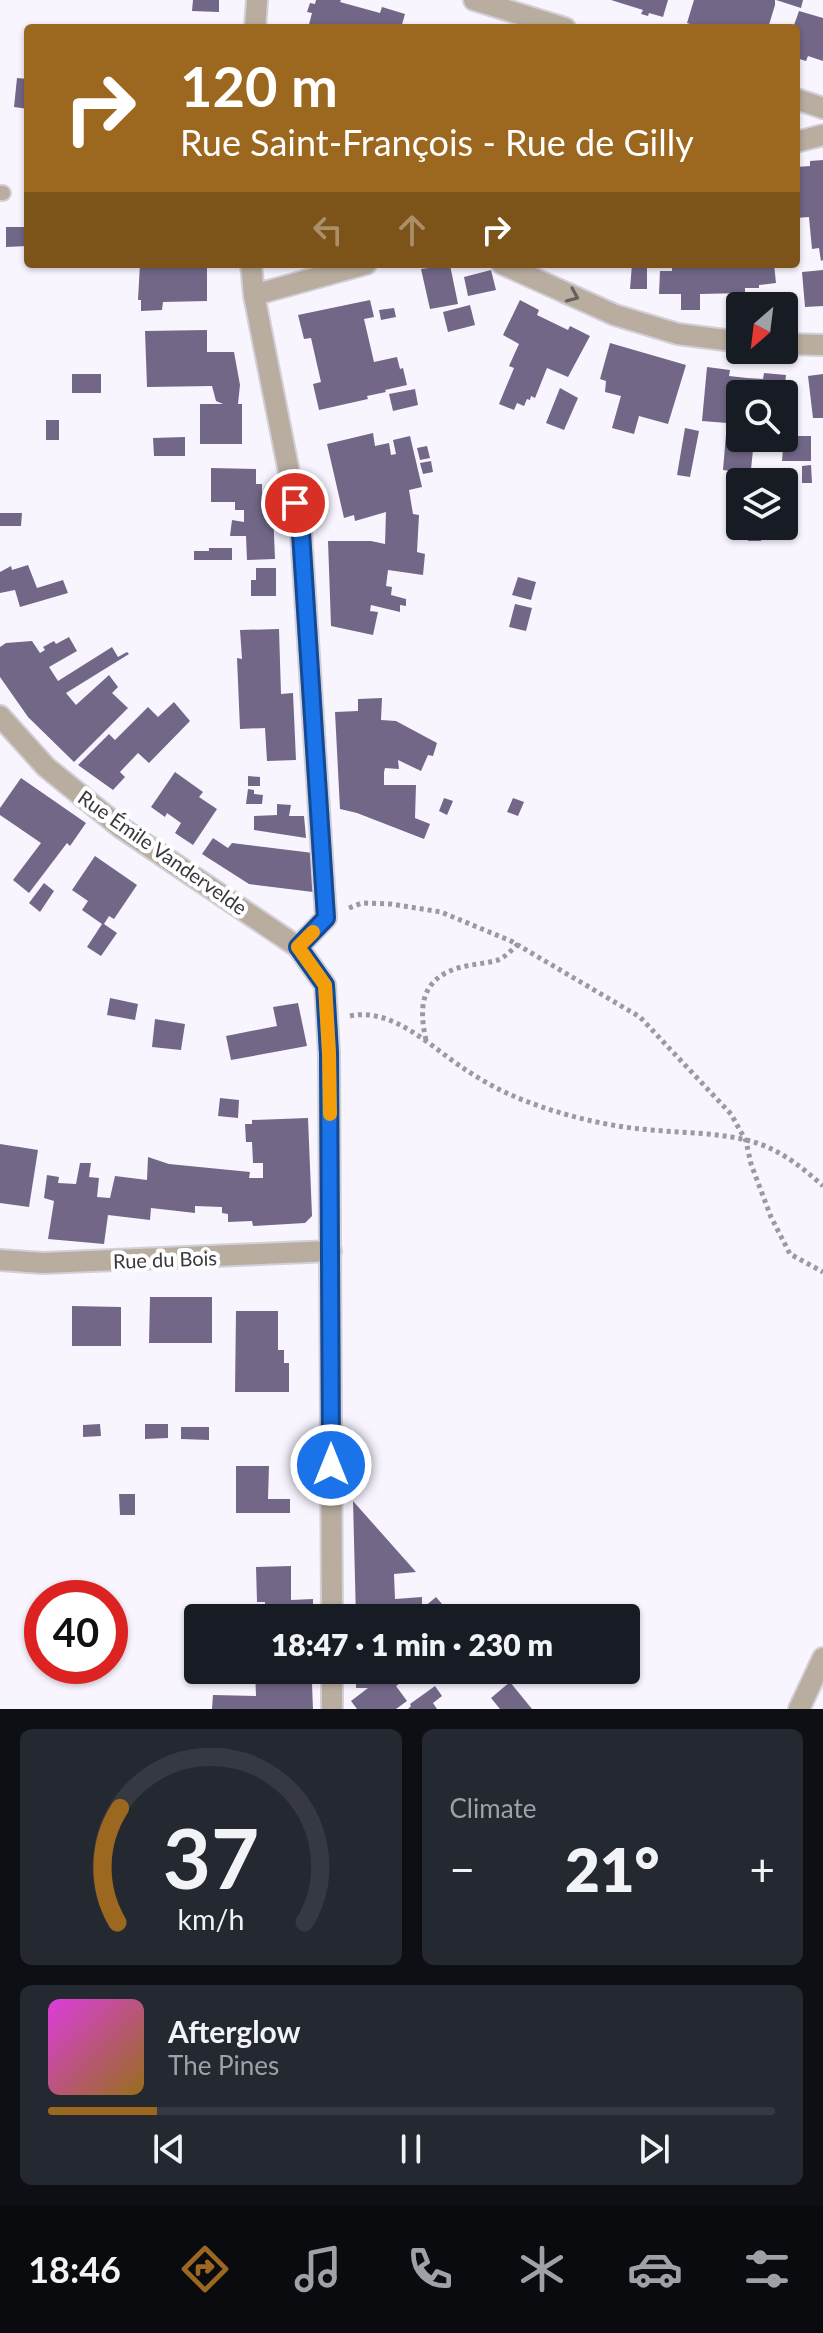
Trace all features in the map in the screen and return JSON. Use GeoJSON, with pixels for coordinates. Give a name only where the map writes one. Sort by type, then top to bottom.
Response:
{"type":"FeatureCollection","features":[{"type":"Feature","properties":{"kind":"street"},"geometry":{"type":"LineString","coordinates":[[255,24],[257,0]]}},
{"type":"Feature","properties":{"kind":"street"},"geometry":{"type":"LineString","coordinates":[[474,0],[552,24]]}},
{"type":"Feature","properties":{"kind":"street"},"geometry":{"type":"LineString","coordinates":[[800,100],[823,108]]}},
{"type":"Feature","properties":{"kind":"street"},"geometry":{"type":"LineString","coordinates":[[800,141],[823,135]]}},
{"type":"Feature","properties":{"kind":"street"},"geometry":{"type":"LineString","coordinates":[[251,268],[254,295],[301,533],[326,918],[298,947],[325,985],[327,1021],[332,1604]]}},
{"type":"Feature","properties":{"kind":"street"},"geometry":{"type":"LineString","coordinates":[[254,295],[352,268]]}},
{"type":"Feature","properties":{"kind":"street"},"geometry":{"type":"LineString","coordinates":[[511,268],[615,315],[678,334],[726,340]]}},
{"type":"Feature","properties":{"kind":"street"},"geometry":{"type":"LineString","coordinates":[[798,344],[823,345]]}},
{"type":"Feature","properties":{"kind":"street","name":"Rue Émile Vandervelde"},"geometry":{"type":"LineString","coordinates":[[0,716],[46,767],[120,827],[298,947]]}},
{"type":"Feature","properties":{"kind":"street","name":"Rue du Bois"},"geometry":{"type":"LineString","coordinates":[[0,1260],[43,1263],[331,1251]]}},
{"type":"Feature","properties":{"kind":"street"},"geometry":{"type":"LineString","coordinates":[[799,1709],[823,1658]]}},
{"type":"Feature","properties":{"kind":"street"},"geometry":{"type":"LineString","coordinates":[[332,1684],[332,1709]]}},
{"type":"Feature","properties":{"kind":"path"},"geometry":{"type":"LineString","coordinates":[[326,918],[362,903],[441,912],[518,944],[640,1017],[731,1114],[746,1141],[751,1164],[771,1217],[790,1254],[823,1272]]}},
{"type":"Feature","properties":{"kind":"path"},"geometry":{"type":"LineString","coordinates":[[427,1041],[422,1020],[423,1001],[431,984],[453,970],[501,959],[518,944]]}},
{"type":"Feature","properties":{"kind":"path"},"geometry":{"type":"LineString","coordinates":[[327,1021],[361,1014],[389,1020],[511,1095],[561,1113],[638,1129],[711,1135],[756,1143],[794,1160],[823,1186]]}},
{"type":"Feature","properties":{"kind":"building"},"geometry":{"type":"Polygon","coordinates":[[[193,0],[219,0],[219,12],[192,11],[193,0]]]}},
{"type":"Feature","properties":{"kind":"building"},"geometry":{"type":"Polygon","coordinates":[[[316,0],[341,0],[380,13],[382,7],[405,14],[402,24],[309,24],[312,13],[307,12],[310,3],[315,4],[316,0]]]}},
{"type":"Feature","properties":{"kind":"building"},"geometry":{"type":"Polygon","coordinates":[[[611,0],[668,0],[663,17],[641,14],[643,10],[611,0]]]}},
{"type":"Feature","properties":{"kind":"building"},"geometry":{"type":"Polygon","coordinates":[[[694,0],[775,0],[769,24],[687,23],[694,0]]]}},
{"type":"Feature","properties":{"kind":"building"},"geometry":{"type":"Polygon","coordinates":[[[776,0],[803,0],[801,8],[776,0]]]}},
{"type":"Feature","properties":{"kind":"building"},"geometry":{"type":"Polygon","coordinates":[[[799,11],[823,18],[823,61],[808,56],[806,61],[800,59],[800,24],[794,24],[799,11]]]}},
{"type":"Feature","properties":{"kind":"building"},"geometry":{"type":"Polygon","coordinates":[[[17,78],[24,79],[24,108],[14,107],[17,78]]]}},
{"type":"Feature","properties":{"kind":"building"},"geometry":{"type":"Polygon","coordinates":[[[823,160],[821,261],[819,248],[812,249],[809,217],[800,218],[800,167],[810,166],[810,161],[823,160]]]}},
{"type":"Feature","properties":{"kind":"building"},"geometry":{"type":"Polygon","coordinates":[[[6,227],[24,227],[24,246],[6,247],[6,227]]]}},
{"type":"Feature","properties":{"kind":"building"},"geometry":{"type":"Polygon","coordinates":[[[140,268],[207,268],[207,301],[163,302],[162,310],[141,311],[141,300],[138,300],[140,268]]]}},
{"type":"Feature","properties":{"kind":"building"},"geometry":{"type":"Polygon","coordinates":[[[451,268],[458,304],[430,309],[421,269],[451,268]]]}},
{"type":"Feature","properties":{"kind":"building"},"geometry":{"type":"Polygon","coordinates":[[[632,268],[647,268],[647,289],[630,289],[632,268]]]}},
{"type":"Feature","properties":{"kind":"building"},"geometry":{"type":"Polygon","coordinates":[[[672,268],[774,268],[776,283],[745,288],[745,292],[700,294],[700,310],[681,310],[681,294],[659,294],[660,271],[672,271],[672,268]]]}},
{"type":"Feature","properties":{"kind":"building"},"geometry":{"type":"Polygon","coordinates":[[[491,270],[496,290],[468,296],[464,277],[491,270]]]}},
{"type":"Feature","properties":{"kind":"building"},"geometry":{"type":"Polygon","coordinates":[[[823,270],[823,306],[805,307],[802,272],[823,270]]]}},
{"type":"Feature","properties":{"kind":"building"},"geometry":{"type":"Polygon","coordinates":[[[370,300],[374,317],[364,319],[374,362],[397,357],[407,385],[367,396],[368,399],[319,410],[313,384],[321,382],[311,338],[304,339],[298,315],[370,300]]]}},
{"type":"Feature","properties":{"kind":"building"},"geometry":{"type":"Polygon","coordinates":[[[520,300],[539,310],[537,315],[568,330],[570,326],[590,336],[568,377],[547,368],[535,398],[531,396],[524,406],[517,403],[514,410],[499,404],[514,368],[509,366],[519,344],[503,335],[520,300]]]}},
{"type":"Feature","properties":{"kind":"building"},"geometry":{"type":"Polygon","coordinates":[[[470,305],[475,325],[448,332],[443,312],[470,305]]]}},
{"type":"Feature","properties":{"kind":"building"},"geometry":{"type":"Polygon","coordinates":[[[394,308],[396,317],[381,320],[379,310],[394,308]]]}},
{"type":"Feature","properties":{"kind":"building"},"geometry":{"type":"Polygon","coordinates":[[[207,330],[207,352],[234,352],[240,385],[238,404],[242,404],[242,444],[200,444],[200,404],[223,404],[216,401],[212,386],[147,387],[145,331],[207,330]]]}},
{"type":"Feature","properties":{"kind":"building"},"geometry":{"type":"Polygon","coordinates":[[[610,343],[686,365],[668,424],[639,416],[634,434],[612,428],[621,396],[605,392],[606,381],[600,379],[610,343]]]}},
{"type":"Feature","properties":{"kind":"building"},"geometry":{"type":"Polygon","coordinates":[[[707,367],[730,370],[729,376],[747,378],[763,379],[764,373],[786,375],[785,380],[726,380],[726,423],[702,421],[707,367]]]}},
{"type":"Feature","properties":{"kind":"building"},"geometry":{"type":"Polygon","coordinates":[[[72,374],[101,374],[101,393],[72,393],[72,374]]]}},
{"type":"Feature","properties":{"kind":"building"},"geometry":{"type":"Polygon","coordinates":[[[823,374],[823,418],[813,418],[808,376],[823,374]]]}},
{"type":"Feature","properties":{"kind":"building"},"geometry":{"type":"Polygon","coordinates":[[[560,388],[578,398],[564,430],[546,423],[560,388]]]}},
{"type":"Feature","properties":{"kind":"building"},"geometry":{"type":"Polygon","coordinates":[[[415,389],[418,405],[393,411],[389,394],[415,389]]]}},
{"type":"Feature","properties":{"kind":"building"},"geometry":{"type":"Polygon","coordinates":[[[46,420],[59,420],[59,440],[46,440],[46,420]]]}},
{"type":"Feature","properties":{"kind":"building"},"geometry":{"type":"Polygon","coordinates":[[[685,428],[699,431],[690,477],[677,475],[685,428]]]}},
{"type":"Feature","properties":{"kind":"building"},"geometry":{"type":"Polygon","coordinates":[[[373,433],[375,446],[389,443],[391,455],[396,454],[393,440],[410,436],[422,487],[409,490],[413,514],[419,515],[417,552],[425,554],[423,575],[388,570],[386,586],[392,587],[391,595],[406,599],[406,606],[400,605],[400,612],[371,605],[370,611],[378,612],[373,635],[331,626],[328,541],[385,544],[386,512],[355,521],[354,515],[344,518],[327,444],[373,433]]]}},
{"type":"Feature","properties":{"kind":"building"},"geometry":{"type":"Polygon","coordinates":[[[726,435],[726,452],[753,452],[751,468],[723,470],[726,435]]]}},
{"type":"Feature","properties":{"kind":"building"},"geometry":{"type":"Polygon","coordinates":[[[798,436],[811,436],[811,461],[782,461],[783,452],[798,452],[798,436]]]}},
{"type":"Feature","properties":{"kind":"building"},"geometry":{"type":"Polygon","coordinates":[[[185,437],[185,456],[154,456],[153,438],[185,437]]]}},
{"type":"Feature","properties":{"kind":"building"},"geometry":{"type":"Polygon","coordinates":[[[427,446],[430,458],[420,460],[417,448],[427,446]]]}},
{"type":"Feature","properties":{"kind":"building"},"geometry":{"type":"Polygon","coordinates":[[[431,461],[433,472],[423,474],[420,463],[431,461]]]}},
{"type":"Feature","properties":{"kind":"building"},"geometry":{"type":"Polygon","coordinates":[[[811,465],[812,483],[802,483],[802,466],[811,465]]]}},
{"type":"Feature","properties":{"kind":"building"},"geometry":{"type":"Polygon","coordinates":[[[211,468],[256,469],[256,484],[262,484],[262,510],[273,510],[275,559],[247,560],[246,536],[230,536],[232,520],[244,522],[244,510],[235,510],[235,502],[211,502],[211,468]]]}},
{"type":"Feature","properties":{"kind":"building"},"geometry":{"type":"Polygon","coordinates":[[[0,513],[22,513],[21,526],[0,526],[0,513]]]}},
{"type":"Feature","properties":{"kind":"building"},"geometry":{"type":"Polygon","coordinates":[[[209,548],[232,548],[232,560],[194,560],[194,551],[209,551],[209,548]]]}},
{"type":"Feature","properties":{"kind":"building"},"geometry":{"type":"Polygon","coordinates":[[[28,565],[37,588],[63,580],[68,593],[20,607],[15,590],[0,593],[0,572],[11,566],[12,570],[28,565]]]}},
{"type":"Feature","properties":{"kind":"building"},"geometry":{"type":"Polygon","coordinates":[[[256,568],[276,568],[276,596],[251,596],[251,580],[256,580],[256,568]]]}},
{"type":"Feature","properties":{"kind":"building"},"geometry":{"type":"Polygon","coordinates":[[[518,577],[536,582],[531,600],[512,595],[518,577]]]}},
{"type":"Feature","properties":{"kind":"building"},"geometry":{"type":"Polygon","coordinates":[[[515,604],[532,608],[526,631],[509,627],[515,604]]]}},
{"type":"Feature","properties":{"kind":"building"},"geometry":{"type":"Polygon","coordinates":[[[279,629],[281,694],[293,693],[296,760],[267,761],[265,728],[240,729],[237,658],[242,659],[240,630],[279,629]]]}},
{"type":"Feature","properties":{"kind":"building"},"geometry":{"type":"Polygon","coordinates":[[[69,637],[77,651],[49,667],[58,681],[112,647],[118,657],[127,652],[129,654],[66,693],[76,705],[109,675],[118,687],[112,693],[128,708],[74,762],[28,717],[0,677],[0,647],[6,643],[32,641],[40,653],[45,650],[43,647],[69,637]]]}},
{"type":"Feature","properties":{"kind":"building"},"geometry":{"type":"Polygon","coordinates":[[[382,698],[381,720],[396,721],[437,743],[433,756],[428,755],[421,771],[398,760],[399,769],[385,768],[384,772],[384,785],[416,785],[415,818],[430,824],[424,839],[340,809],[335,712],[358,711],[358,699],[382,698]]]}},
{"type":"Feature","properties":{"kind":"building"},"geometry":{"type":"Polygon","coordinates":[[[174,702],[190,721],[149,763],[138,753],[120,772],[125,777],[113,790],[78,765],[109,734],[115,740],[148,707],[158,717],[174,702]]]}},
{"type":"Feature","properties":{"kind":"building"},"geometry":{"type":"Polygon","coordinates":[[[175,772],[203,792],[199,797],[217,809],[193,845],[175,833],[181,823],[151,807],[175,772]]]}},
{"type":"Feature","properties":{"kind":"building"},"geometry":{"type":"Polygon","coordinates":[[[248,776],[260,777],[260,786],[248,786],[248,776]]]}},
{"type":"Feature","properties":{"kind":"building"},"geometry":{"type":"Polygon","coordinates":[[[21,778],[86,823],[29,893],[13,880],[41,843],[0,815],[0,808],[21,778]]]}},
{"type":"Feature","properties":{"kind":"building"},"geometry":{"type":"Polygon","coordinates":[[[248,789],[254,790],[254,794],[263,795],[262,804],[246,804],[248,789]]]}},
{"type":"Feature","properties":{"kind":"building"},"geometry":{"type":"Polygon","coordinates":[[[444,798],[453,801],[447,815],[439,811],[444,798]]]}},
{"type":"Feature","properties":{"kind":"building"},"geometry":{"type":"Polygon","coordinates":[[[513,798],[524,802],[518,816],[507,812],[513,798]]]}},
{"type":"Feature","properties":{"kind":"building"},"geometry":{"type":"Polygon","coordinates":[[[277,804],[291,805],[289,816],[304,816],[306,838],[254,830],[254,816],[277,815],[277,804]]]}},
{"type":"Feature","properties":{"kind":"building"},"geometry":{"type":"Polygon","coordinates":[[[213,838],[228,848],[232,843],[313,853],[313,892],[249,884],[202,854],[213,838]]]}},
{"type":"Feature","properties":{"kind":"building"},"geometry":{"type":"Polygon","coordinates":[[[95,856],[137,885],[114,919],[109,916],[104,924],[117,933],[101,956],[87,947],[102,924],[82,910],[88,901],[72,890],[95,856]]]}},
{"type":"Feature","properties":{"kind":"building"},"geometry":{"type":"Polygon","coordinates":[[[44,883],[54,891],[40,912],[29,903],[44,883]]]}},
{"type":"Feature","properties":{"kind":"building"},"geometry":{"type":"Polygon","coordinates":[[[110,998],[138,1004],[135,1020],[107,1015],[110,998]]]}},
{"type":"Feature","properties":{"kind":"building"},"geometry":{"type":"Polygon","coordinates":[[[298,1003],[307,1046],[231,1060],[226,1036],[277,1026],[273,1007],[298,1003]]]}},
{"type":"Feature","properties":{"kind":"building"},"geometry":{"type":"Polygon","coordinates":[[[155,1019],[185,1024],[181,1050],[152,1047],[155,1019]]]}},
{"type":"Feature","properties":{"kind":"building"},"geometry":{"type":"Polygon","coordinates":[[[220,1098],[239,1100],[238,1118],[218,1116],[220,1098]]]}},
{"type":"Feature","properties":{"kind":"building"},"geometry":{"type":"Polygon","coordinates":[[[308,1118],[312,1216],[305,1223],[253,1226],[252,1221],[228,1222],[228,1214],[222,1213],[222,1207],[195,1206],[195,1213],[151,1208],[150,1220],[108,1215],[104,1244],[48,1239],[54,1201],[44,1198],[47,1175],[59,1177],[58,1183],[76,1184],[80,1163],[91,1163],[89,1177],[99,1178],[97,1197],[110,1198],[115,1176],[147,1180],[148,1157],[169,1164],[250,1172],[249,1178],[263,1178],[263,1163],[253,1163],[252,1142],[246,1142],[245,1124],[252,1124],[252,1120],[308,1118]]]}},
{"type":"Feature","properties":{"kind":"building"},"geometry":{"type":"Polygon","coordinates":[[[0,1144],[38,1150],[29,1207],[0,1203],[0,1144]]]}},
{"type":"Feature","properties":{"kind":"building"},"geometry":{"type":"Polygon","coordinates":[[[150,1297],[212,1297],[212,1343],[149,1343],[150,1297]]]}},
{"type":"Feature","properties":{"kind":"building"},"geometry":{"type":"Polygon","coordinates":[[[72,1306],[121,1307],[121,1346],[72,1346],[72,1306]]]}},
{"type":"Feature","properties":{"kind":"building"},"geometry":{"type":"Polygon","coordinates":[[[236,1311],[278,1311],[278,1350],[284,1350],[284,1363],[289,1363],[289,1392],[235,1392],[236,1311]]]}},
{"type":"Feature","properties":{"kind":"building"},"geometry":{"type":"Polygon","coordinates":[[[100,1424],[101,1436],[83,1437],[83,1425],[100,1424]]]}},
{"type":"Feature","properties":{"kind":"building"},"geometry":{"type":"Polygon","coordinates":[[[145,1424],[168,1424],[168,1438],[145,1439],[145,1424]]]}},
{"type":"Feature","properties":{"kind":"building"},"geometry":{"type":"Polygon","coordinates":[[[181,1427],[209,1427],[209,1440],[181,1439],[181,1427]]]}},
{"type":"Feature","properties":{"kind":"building"},"geometry":{"type":"Polygon","coordinates":[[[236,1466],[269,1466],[268,1499],[290,1499],[290,1513],[236,1513],[236,1466]]]}},
{"type":"Feature","properties":{"kind":"building"},"geometry":{"type":"Polygon","coordinates":[[[119,1494],[135,1494],[135,1515],[120,1515],[119,1494]]]}},
{"type":"Feature","properties":{"kind":"building"},"geometry":{"type":"Polygon","coordinates":[[[353,1501],[416,1572],[394,1574],[395,1599],[422,1597],[422,1604],[356,1604],[353,1501]]]}},
{"type":"Feature","properties":{"kind":"building"},"geometry":{"type":"Polygon","coordinates":[[[291,1566],[291,1600],[313,1599],[313,1604],[257,1602],[256,1567],[291,1566]]]}},
{"type":"Feature","properties":{"kind":"building"},"geometry":{"type":"Polygon","coordinates":[[[436,1597],[442,1604],[428,1604],[436,1597]]]}},
{"type":"Feature","properties":{"kind":"building"},"geometry":{"type":"Polygon","coordinates":[[[256,1684],[312,1684],[313,1709],[212,1709],[213,1695],[256,1696],[256,1684]]]}},
{"type":"Feature","properties":{"kind":"building"},"geometry":{"type":"Polygon","coordinates":[[[356,1684],[399,1684],[396,1686],[407,1701],[396,1709],[357,1709],[351,1701],[368,1688],[356,1688],[356,1684]]]}},
{"type":"Feature","properties":{"kind":"building"},"geometry":{"type":"Polygon","coordinates":[[[512,1684],[532,1709],[500,1709],[491,1698],[512,1684]]]}},
{"type":"Feature","properties":{"kind":"building"},"geometry":{"type":"Polygon","coordinates":[[[435,1686],[442,1696],[433,1703],[437,1709],[408,1709],[410,1704],[435,1686]]]}},
{"type":"Feature","properties":{"kind":"slow traffic"},"geometry":{"type":"LineString","coordinates":[[313,932],[298,947],[325,985],[330,1114]]}},
{"type":"Feature","properties":{"kind":"route"},"geometry":{"type":"LineString","coordinates":[[295,503],[301,533],[326,918],[298,947],[325,985],[329,1053],[331,1465]]}}]}
